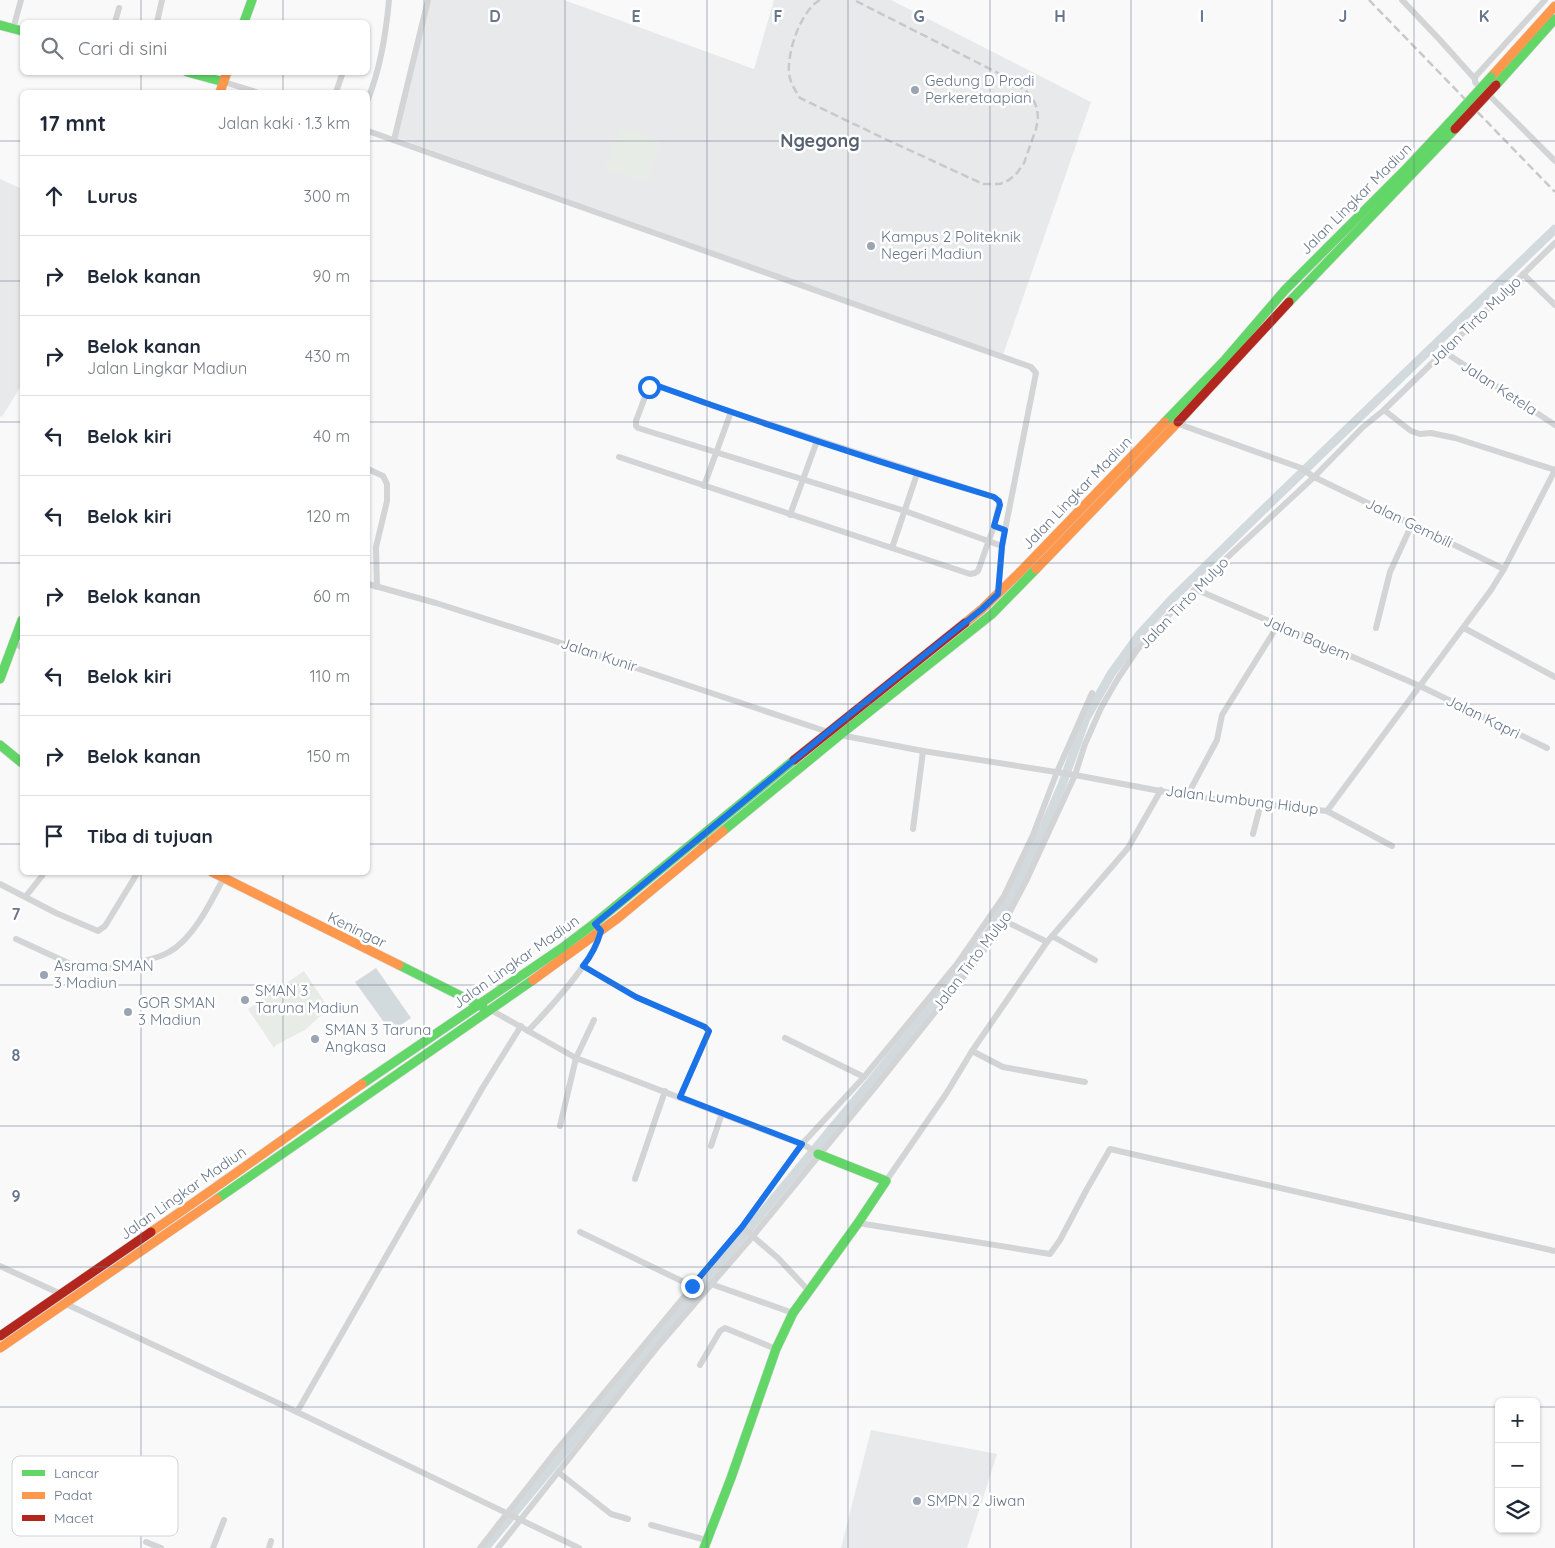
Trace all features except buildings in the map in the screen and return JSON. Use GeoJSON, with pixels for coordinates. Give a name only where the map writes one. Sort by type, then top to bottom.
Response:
{"type":"FeatureCollection","features":[{"type":"Feature","properties":{"kind":"main road"},"geometry":{"type":"LineString","coordinates":[[245,20],[252,0]]}},
{"type":"Feature","properties":{"kind":"main road","name":"Jalan Lingkar Madiun"},"geometry":{"type":"LineString","coordinates":[[0,1348],[63,1299],[346,1096],[598,927],[828,732],[974,615],[998,594],[1224,361],[1285,290],[1406,170],[1555,6]]}},
{"type":"Feature","properties":{"kind":"main road","name":"Jalan Lingkar Madiun"},"geometry":{"type":"LineString","coordinates":[[0,1336],[130,1260],[491,1010],[992,614],[1449,136],[1555,19]]}},
{"type":"Feature","properties":{"kind":"main road"},"geometry":{"type":"LineString","coordinates":[[0,25],[18,30]]}},
{"type":"Feature","properties":{"kind":"main road"},"geometry":{"type":"LineString","coordinates":[[210,75],[225,77],[221,90]]}},
{"type":"Feature","properties":{"kind":"main road"},"geometry":{"type":"LineString","coordinates":[[0,679],[20,626]]}},
{"type":"Feature","properties":{"kind":"main road"},"geometry":{"type":"LineString","coordinates":[[0,744],[20,760]]}},
{"type":"Feature","properties":{"kind":"main road","name":"Keningar"},"geometry":{"type":"LineString","coordinates":[[219,875],[491,1010]]}},
{"type":"Feature","properties":{"kind":"main road"},"geometry":{"type":"LineString","coordinates":[[346,1096],[352,1105]]}},
{"type":"Feature","properties":{"kind":"main road"},"geometry":{"type":"LineString","coordinates":[[705,1544],[733,1472],[776,1349],[793,1313],[886,1181],[819,1155]]}},
{"type":"Feature","properties":{"kind":"street"},"geometry":{"type":"LineString","coordinates":[[18,30],[21,0]]}},
{"type":"Feature","properties":{"kind":"street"},"geometry":{"type":"LineString","coordinates":[[157,20],[162,0]]}},
{"type":"Feature","properties":{"kind":"street"},"geometry":{"type":"LineString","coordinates":[[370,92],[378,68],[386,32],[389,0]]}},
{"type":"Feature","properties":{"kind":"street"},"geometry":{"type":"LineString","coordinates":[[394,140],[428,0]]}},
{"type":"Feature","properties":{"kind":"street"},"geometry":{"type":"LineString","coordinates":[[1402,0],[1440,40],[1475,82],[1555,160]]}},
{"type":"Feature","properties":{"kind":"street"},"geometry":{"type":"LineString","coordinates":[[1475,80],[1491,58],[1545,0]]}},
{"type":"Feature","properties":{"kind":"street"},"geometry":{"type":"LineString","coordinates":[[116,20],[119,8]]}},
{"type":"Feature","properties":{"kind":"street"},"geometry":{"type":"LineString","coordinates":[[1489,95],[1555,25]]}},
{"type":"Feature","properties":{"kind":"street"},"geometry":{"type":"LineString","coordinates":[[337,90],[342,75]]}},
{"type":"Feature","properties":{"kind":"street"},"geometry":{"type":"LineString","coordinates":[[225,77],[252,90]]}},
{"type":"Feature","properties":{"kind":"street"},"geometry":{"type":"LineString","coordinates":[[370,132],[1031,367],[1036,373],[1002,546],[998,594]]}},
{"type":"Feature","properties":{"kind":"street","name":"Jalan Tirto Mulyo"},"geometry":{"type":"LineString","coordinates":[[498,1548],[659,1345],[819,1155],[976,961],[1006,921],[1027,879],[1101,708],[1117,680],[1138,650],[1163,620],[1363,427],[1384,410],[1555,243]]}},
{"type":"Feature","properties":{"kind":"street"},"geometry":{"type":"LineString","coordinates":[[1523,274],[1555,305]]}},
{"type":"Feature","properties":{"kind":"street","name":"Jalan Ketela"},"geometry":{"type":"LineString","coordinates":[[1444,351],[1555,425]]}},
{"type":"Feature","properties":{"kind":"street"},"geometry":{"type":"LineString","coordinates":[[619,457],[970,574],[978,571],[989,542],[1000,505],[996,499],[654,385],[651,385],[648,389],[636,421],[638,428],[716,454],[905,511],[989,542],[1002,546]]}},
{"type":"Feature","properties":{"kind":"street"},"geometry":{"type":"LineString","coordinates":[[1384,410],[1410,431],[1455,438],[1555,470]]}},
{"type":"Feature","properties":{"kind":"street"},"geometry":{"type":"LineString","coordinates":[[704,486],[731,412]]}},
{"type":"Feature","properties":{"kind":"street","name":"Jalan Gembili"},"geometry":{"type":"LineString","coordinates":[[1176,423],[1301,468],[1313,476],[1504,569]]}},
{"type":"Feature","properties":{"kind":"street"},"geometry":{"type":"LineString","coordinates":[[790,515],[817,440]]}},
{"type":"Feature","properties":{"kind":"street"},"geometry":{"type":"LineString","coordinates":[[370,470],[383,476],[387,489],[387,502],[376,547],[377,586]]}},
{"type":"Feature","properties":{"kind":"street","name":"Jalan Lumbung Hidup"},"geometry":{"type":"LineString","coordinates":[[840,734],[923,751],[1058,772],[1187,796],[1327,811],[1464,628],[1504,569],[1555,470]]}},
{"type":"Feature","properties":{"kind":"street"},"geometry":{"type":"LineString","coordinates":[[892,548],[917,474]]}},
{"type":"Feature","properties":{"kind":"street"},"geometry":{"type":"LineString","coordinates":[[1376,628],[1390,572],[1412,524]]}},
{"type":"Feature","properties":{"kind":"street"},"geometry":{"type":"LineString","coordinates":[[994,526],[1005,530]]}},
{"type":"Feature","properties":{"kind":"street","name":"Jalan Kunir"},"geometry":{"type":"LineString","coordinates":[[370,584],[537,635],[828,732]]}},
{"type":"Feature","properties":{"kind":"street","name":"Jalan Bayem"},"geometry":{"type":"LineString","coordinates":[[1195,589],[1420,686]]}},
{"type":"Feature","properties":{"kind":"street"},"geometry":{"type":"LineString","coordinates":[[1187,796],[1216,740],[1222,715],[1278,625]]}},
{"type":"Feature","properties":{"kind":"street"},"geometry":{"type":"LineString","coordinates":[[1464,628],[1555,677]]}},
{"type":"Feature","properties":{"kind":"street"},"geometry":{"type":"LineString","coordinates":[[14,643],[20,647]]}},
{"type":"Feature","properties":{"kind":"street","name":"Jalan Kapri"},"geometry":{"type":"LineString","coordinates":[[1420,686],[1547,748]]}},
{"type":"Feature","properties":{"kind":"street"},"geometry":{"type":"LineString","coordinates":[[480,1548],[692,1286],[743,1228],[804,1145],[864,1077],[957,964],[1004,896],[1033,835],[1092,693]]}},
{"type":"Feature","properties":{"kind":"street"},"geometry":{"type":"LineString","coordinates":[[913,828],[923,751]]}},
{"type":"Feature","properties":{"kind":"street"},"geometry":{"type":"LineString","coordinates":[[886,1181],[1047,942],[1128,848],[1161,790]]}},
{"type":"Feature","properties":{"kind":"street"},"geometry":{"type":"LineString","coordinates":[[1253,834],[1261,803]]}},
{"type":"Feature","properties":{"kind":"street"},"geometry":{"type":"LineString","coordinates":[[1327,811],[1392,846]]}},
{"type":"Feature","properties":{"kind":"street"},"geometry":{"type":"LineString","coordinates":[[26,896],[42,875]]}},
{"type":"Feature","properties":{"kind":"street"},"geometry":{"type":"LineString","coordinates":[[0,884],[56,913],[98,931],[105,926],[136,875]]}},
{"type":"Feature","properties":{"kind":"street"},"geometry":{"type":"LineString","coordinates":[[16,939],[79,968],[91,970],[121,967],[155,958],[168,953],[190,934],[217,875]]}},
{"type":"Feature","properties":{"kind":"street"},"geometry":{"type":"LineString","coordinates":[[1006,921],[1047,942]]}},
{"type":"Feature","properties":{"kind":"street"},"geometry":{"type":"LineString","coordinates":[[528,1030],[547,1010],[596,948],[598,927]]}},
{"type":"Feature","properties":{"kind":"street"},"geometry":{"type":"LineString","coordinates":[[1052,936],[1095,960]]}},
{"type":"Feature","properties":{"kind":"street"},"geometry":{"type":"LineString","coordinates":[[583,966],[636,997],[705,1027],[709,1031],[680,1097]]}},
{"type":"Feature","properties":{"kind":"street"},"geometry":{"type":"LineString","coordinates":[[491,1010],[576,1058],[804,1145],[819,1155]]}},
{"type":"Feature","properties":{"kind":"street"},"geometry":{"type":"LineString","coordinates":[[560,1126],[576,1058],[594,1020]]}},
{"type":"Feature","properties":{"kind":"street"},"geometry":{"type":"LineString","coordinates":[[297,1412],[469,1112],[521,1026]]}},
{"type":"Feature","properties":{"kind":"street"},"geometry":{"type":"LineString","coordinates":[[785,1038],[864,1077]]}},
{"type":"Feature","properties":{"kind":"street"},"geometry":{"type":"LineString","coordinates":[[972,1051],[1003,1067],[1085,1082]]}},
{"type":"Feature","properties":{"kind":"street"},"geometry":{"type":"LineString","coordinates":[[634,1179],[665,1091]]}},
{"type":"Feature","properties":{"kind":"street"},"geometry":{"type":"LineString","coordinates":[[711,1146],[722,1113]]}},
{"type":"Feature","properties":{"kind":"street"},"geometry":{"type":"LineString","coordinates":[[858,1223],[1050,1254],[1060,1240],[1110,1149],[1555,1251]]}},
{"type":"Feature","properties":{"kind":"street"},"geometry":{"type":"LineString","coordinates":[[743,1228],[778,1258],[809,1291]]}},
{"type":"Feature","properties":{"kind":"street"},"geometry":{"type":"LineString","coordinates":[[580,1232],[692,1286]]}},
{"type":"Feature","properties":{"kind":"street"},"geometry":{"type":"LineString","coordinates":[[0,1266],[63,1299],[579,1548]]}},
{"type":"Feature","properties":{"kind":"street"},"geometry":{"type":"LineString","coordinates":[[711,1284],[793,1313]]}},
{"type":"Feature","properties":{"kind":"street"},"geometry":{"type":"LineString","coordinates":[[700,1365],[720,1332],[725,1328],[776,1349]]}},
{"type":"Feature","properties":{"kind":"street"},"geometry":{"type":"LineString","coordinates":[[558,1472],[611,1514],[628,1519]]}},
{"type":"Feature","properties":{"kind":"street"},"geometry":{"type":"LineString","coordinates":[[213,1548],[224,1520]]}},
{"type":"Feature","properties":{"kind":"street"},"geometry":{"type":"LineString","coordinates":[[651,1525],[705,1544]]}},
{"type":"Feature","properties":{"kind":"street"},"geometry":{"type":"LineString","coordinates":[[146,1542],[161,1548]]}},
{"type":"Feature","properties":{"kind":"shaded area","name":"Kampus 2 Politeknik Negeri Madiun"},"geometry":{"type":"Polygon","coordinates":[[[428,0],[564,0],[754,69],[774,0],[891,0],[1091,102],[1003,355],[398,138],[395,131],[428,0]]]}},
{"type":"Feature","properties":{"kind":"shaded area"},"geometry":{"type":"Polygon","coordinates":[[[620,127],[661,141],[646,182],[605,168],[620,127]]]}},
{"type":"Feature","properties":{"kind":"shaded area"},"geometry":{"type":"Polygon","coordinates":[[[0,179],[20,188],[20,387],[2,417],[0,416],[0,179]]]}},
{"type":"Feature","properties":{"kind":"shaded area"},"geometry":{"type":"Polygon","coordinates":[[[376,968],[411,1018],[391,1032],[355,982],[376,968]]]}},
{"type":"Feature","properties":{"kind":"shaded area"},"geometry":{"type":"Polygon","coordinates":[[[304,971],[329,1008],[305,1030],[276,1045],[274,1048],[248,1009],[304,971]]]}},
{"type":"Feature","properties":{"kind":"shaded area","name":"SMPN 2 Jiwan"},"geometry":{"type":"Polygon","coordinates":[[[871,1430],[997,1454],[967,1548],[841,1548],[871,1430]]]}},
{"type":"Feature","properties":{"kind":"waterway"},"geometry":{"type":"LineString","coordinates":[[865,1089],[987,935],[1006,905],[1032,854],[1062,785],[1086,718],[1111,674],[1140,634],[1172,599],[1262,511],[1555,229]]}},
{"type":"Feature","properties":{"kind":"waterway"},"geometry":{"type":"LineString","coordinates":[[485,1548],[867,1086]]}},
{"type":"Feature","properties":{"kind":"railway"},"geometry":{"type":"LineString","coordinates":[[820,0],[813,5],[801,22],[790,54],[789,73],[793,86],[800,98],[983,184],[1000,184],[1009,180],[1017,173],[1024,163],[1038,119],[1037,108],[1032,97],[1025,90],[998,73],[854,0]]}},
{"type":"Feature","properties":{"kind":"railway"},"geometry":{"type":"LineString","coordinates":[[1369,0],[1555,192]]}},
{"type":"Feature","properties":{"kind":"traffic: fast"},"geometry":{"type":"LineString","coordinates":[[245,20],[252,0]]}},
{"type":"Feature","properties":{"kind":"traffic: fast"},"geometry":{"type":"LineString","coordinates":[[1496,85],[1555,19]]}},
{"type":"Feature","properties":{"kind":"traffic: fast"},"geometry":{"type":"LineString","coordinates":[[0,25],[20,30]]}},
{"type":"Feature","properties":{"kind":"traffic: fast"},"geometry":{"type":"LineString","coordinates":[[198,75],[224,82]]}},
{"type":"Feature","properties":{"kind":"traffic: fast"},"geometry":{"type":"LineString","coordinates":[[1449,123],[1491,77]]}},
{"type":"Feature","properties":{"kind":"traffic: fast"},"geometry":{"type":"LineString","coordinates":[[1165,422],[1224,361],[1285,290],[1405,170],[1449,123]]}},
{"type":"Feature","properties":{"kind":"traffic: fast"},"geometry":{"type":"LineString","coordinates":[[1289,302],[1455,129]]}},
{"type":"Feature","properties":{"kind":"traffic: fast"},"geometry":{"type":"LineString","coordinates":[[723,831],[992,614],[1036,569]]}},
{"type":"Feature","properties":{"kind":"traffic: fast"},"geometry":{"type":"LineString","coordinates":[[0,679],[20,625]]}},
{"type":"Feature","properties":{"kind":"traffic: fast"},"geometry":{"type":"LineString","coordinates":[[0,745],[20,761]]}},
{"type":"Feature","properties":{"kind":"traffic: fast"},"geometry":{"type":"LineString","coordinates":[[362,1084],[562,948],[794,760]]}},
{"type":"Feature","properties":{"kind":"traffic: fast"},"geometry":{"type":"LineString","coordinates":[[399,965],[483,1007]]}},
{"type":"Feature","properties":{"kind":"traffic: fast"},"geometry":{"type":"LineString","coordinates":[[217,1199],[533,980]]}},
{"type":"Feature","properties":{"kind":"traffic: fast"},"geometry":{"type":"LineString","coordinates":[[704,1548],[731,1478],[776,1349],[793,1313],[886,1181],[818,1154]]}},
{"type":"Feature","properties":{"kind":"traffic: slow"},"geometry":{"type":"LineString","coordinates":[[1491,77],[1555,6]]}},
{"type":"Feature","properties":{"kind":"traffic: slow"},"geometry":{"type":"LineString","coordinates":[[221,90],[226,75]]}},
{"type":"Feature","properties":{"kind":"traffic: slow"},"geometry":{"type":"LineString","coordinates":[[965,623],[1019,573],[1165,422]]}},
{"type":"Feature","properties":{"kind":"traffic: slow"},"geometry":{"type":"LineString","coordinates":[[1036,569],[1178,422]]}},
{"type":"Feature","properties":{"kind":"traffic: slow"},"geometry":{"type":"LineString","coordinates":[[533,980],[618,918],[723,831]]}},
{"type":"Feature","properties":{"kind":"traffic: slow"},"geometry":{"type":"LineString","coordinates":[[218,875],[399,965]]}},
{"type":"Feature","properties":{"kind":"traffic: slow"},"geometry":{"type":"LineString","coordinates":[[151,1232],[362,1084]]}},
{"type":"Feature","properties":{"kind":"traffic: slow"},"geometry":{"type":"LineString","coordinates":[[0,1348],[217,1199]]}},
{"type":"Feature","properties":{"kind":"traffic: jam"},"geometry":{"type":"LineString","coordinates":[[1455,129],[1496,85]]}},
{"type":"Feature","properties":{"kind":"traffic: jam"},"geometry":{"type":"LineString","coordinates":[[1178,422],[1289,302]]}},
{"type":"Feature","properties":{"kind":"traffic: jam"},"geometry":{"type":"LineString","coordinates":[[794,760],[965,623]]}},
{"type":"Feature","properties":{"kind":"traffic: jam"},"geometry":{"type":"LineString","coordinates":[[0,1336],[151,1232]]}},
{"type":"Feature","properties":{"kind":"place","name":"Gedung D Prodi Perkeretaapian"},"geometry":{"type":"Point","coordinates":[915,90]}},
{"type":"Feature","properties":{"kind":"place","name":"Kampus 2 Politeknik Negeri Madiun"},"geometry":{"type":"Point","coordinates":[871,246]}},
{"type":"Feature","properties":{"kind":"place","name":"Asrama SMAN 3 Madiun"},"geometry":{"type":"Point","coordinates":[44,975]}},
{"type":"Feature","properties":{"kind":"place","name":"SMAN 3 Taruna Madiun"},"geometry":{"type":"Point","coordinates":[245,1000]}},
{"type":"Feature","properties":{"kind":"place","name":"GOR SMAN 3 Madiun"},"geometry":{"type":"Point","coordinates":[128,1012]}},
{"type":"Feature","properties":{"kind":"place","name":"SMAN 3 Taruna Angkasa"},"geometry":{"type":"Point","coordinates":[315,1039]}},
{"type":"Feature","properties":{"kind":"place","name":"SMPN 2 Jiwan"},"geometry":{"type":"Point","coordinates":[917,1501]}},
{"type":"Feature","properties":{"kind":"district","name":"Ngegong"},"geometry":{"type":"Point","coordinates":[820,141]}},
{"type":"Feature","properties":{"kind":"route"},"geometry":{"type":"LineString","coordinates":[[649,387],[651,385],[658,386],[917,474],[994,497],[999,501],[1000,505],[994,526],[1005,530],[998,594],[595,924],[601,931],[598,942],[583,966],[636,997],[705,1027],[709,1031],[680,1097],[802,1144],[742,1227],[692,1286]]}}]}
